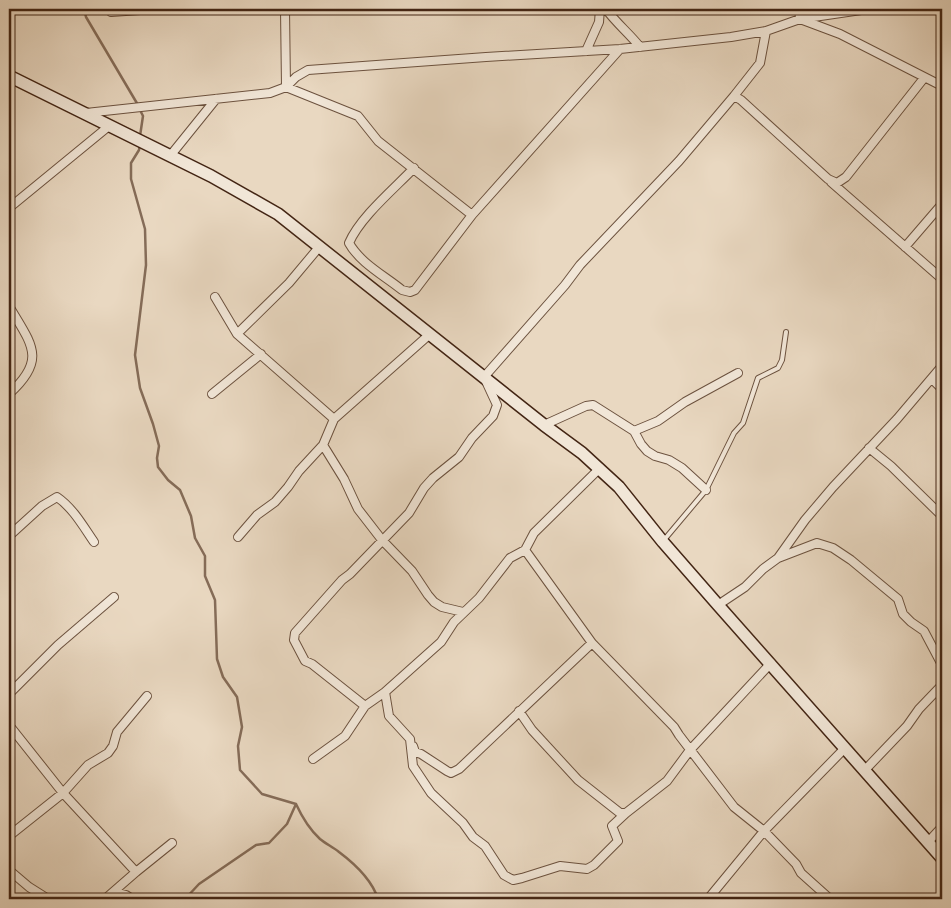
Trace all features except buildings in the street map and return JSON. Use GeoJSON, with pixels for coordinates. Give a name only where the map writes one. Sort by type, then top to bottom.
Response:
{"type":"FeatureCollection","features":[{"type":"Feature","properties":{"kind":"main road"},"geometry":{"type":"LineString","coordinates":[[9,76],[211,176],[278,214],[600,468],[619,487],[663,542],[942,858]]}},
{"type":"Feature","properties":{"kind":"street"},"geometry":{"type":"LineString","coordinates":[[111,12],[155,9]]}},
{"type":"Feature","properties":{"kind":"street"},"geometry":{"type":"LineString","coordinates":[[285,9],[286,87]]}},
{"type":"Feature","properties":{"kind":"street"},"geometry":{"type":"LineString","coordinates":[[586,51],[599,22],[600,9]]}},
{"type":"Feature","properties":{"kind":"street"},"geometry":{"type":"LineString","coordinates":[[606,9],[616,23],[626,30],[640,47]]}},
{"type":"Feature","properties":{"kind":"street"},"geometry":{"type":"LineString","coordinates":[[799,9],[800,19]]}},
{"type":"Feature","properties":{"kind":"street"},"geometry":{"type":"LineString","coordinates":[[84,113],[270,92],[286,87],[296,77],[308,70],[620,49],[731,38],[766,31],[800,19],[868,9]]}},
{"type":"Feature","properties":{"kind":"street"},"geometry":{"type":"LineString","coordinates":[[800,19],[840,34],[942,86]]}},
{"type":"Feature","properties":{"kind":"street"},"geometry":{"type":"LineString","coordinates":[[365,706],[312,664],[304,661],[294,640],[299,627],[409,513],[424,488],[433,478],[459,457],[472,438],[492,416],[497,406],[484,377],[565,285],[580,264],[672,168],[734,96],[760,63],[766,31]]}},
{"type":"Feature","properties":{"kind":"street"},"geometry":{"type":"LineString","coordinates":[[414,168],[373,210],[352,235],[349,243],[353,250],[363,259],[402,290],[410,292],[415,290],[472,215],[620,49]]}},
{"type":"Feature","properties":{"kind":"street"},"geometry":{"type":"LineString","coordinates":[[828,179],[837,182],[846,177],[924,78]]}},
{"type":"Feature","properties":{"kind":"street"},"geometry":{"type":"LineString","coordinates":[[286,87],[358,116],[378,141],[472,215]]}},
{"type":"Feature","properties":{"kind":"street"},"geometry":{"type":"LineString","coordinates":[[734,96],[741,100],[942,279]]}},
{"type":"Feature","properties":{"kind":"street"},"geometry":{"type":"LineString","coordinates":[[170,156],[216,99]]}},
{"type":"Feature","properties":{"kind":"street"},"geometry":{"type":"LineString","coordinates":[[9,208],[109,126]]}},
{"type":"Feature","properties":{"kind":"street"},"geometry":{"type":"LineString","coordinates":[[905,247],[942,204]]}},
{"type":"Feature","properties":{"kind":"street"},"geometry":{"type":"LineString","coordinates":[[237,334],[289,283],[320,246]]}},
{"type":"Feature","properties":{"kind":"street"},"geometry":{"type":"LineString","coordinates":[[352,272],[363,259]]}},
{"type":"Feature","properties":{"kind":"street"},"geometry":{"type":"LineString","coordinates":[[214,297],[237,334],[334,418]]}},
{"type":"Feature","properties":{"kind":"street"},"geometry":{"type":"LineString","coordinates":[[9,306],[31,344],[33,357],[29,370],[19,385],[9,394]]}},
{"type":"Feature","properties":{"kind":"street"},"geometry":{"type":"LineString","coordinates":[[238,537],[257,515],[275,502],[298,472],[323,445],[334,418],[430,334]]}},
{"type":"Feature","properties":{"kind":"street"},"geometry":{"type":"LineString","coordinates":[[212,394],[261,354]]}},
{"type":"Feature","properties":{"kind":"street"},"geometry":{"type":"LineString","coordinates":[[778,558],[805,520],[898,419],[942,366]]}},
{"type":"Feature","properties":{"kind":"street"},"geometry":{"type":"LineString","coordinates":[[634,431],[658,421],[685,402],[738,373]]}},
{"type":"Feature","properties":{"kind":"street"},"geometry":{"type":"LineString","coordinates":[[932,379],[942,389]]}},
{"type":"Feature","properties":{"kind":"street"},"geometry":{"type":"LineString","coordinates":[[544,425],[586,406],[593,406],[634,431],[647,451],[655,456],[670,460],[682,468],[706,490]]}},
{"type":"Feature","properties":{"kind":"street"},"geometry":{"type":"LineString","coordinates":[[323,445],[344,479],[358,509],[382,540],[412,571],[428,595],[434,602],[442,606],[463,612]]}},
{"type":"Feature","properties":{"kind":"street"},"geometry":{"type":"LineString","coordinates":[[870,448],[942,516]]}},
{"type":"Feature","properties":{"kind":"street"},"geometry":{"type":"LineString","coordinates":[[312,759],[344,736],[365,706],[385,692],[441,642],[454,622],[479,598],[510,558],[516,553],[525,550],[534,533],[600,468]]}},
{"type":"Feature","properties":{"kind":"street"},"geometry":{"type":"LineString","coordinates":[[9,536],[42,506],[57,497],[70,509],[94,542]]}},
{"type":"Feature","properties":{"kind":"street"},"geometry":{"type":"LineString","coordinates":[[718,605],[745,586],[778,558],[817,543],[832,548],[851,560],[898,600],[903,614],[924,631],[942,665]]}},
{"type":"Feature","properties":{"kind":"street"},"geometry":{"type":"LineString","coordinates":[[525,550],[592,643],[674,727],[734,807],[764,831],[796,864],[801,873],[830,899]]}},
{"type":"Feature","properties":{"kind":"street"},"geometry":{"type":"LineString","coordinates":[[9,694],[58,645],[114,597]]}},
{"type":"Feature","properties":{"kind":"street"},"geometry":{"type":"LineString","coordinates":[[385,692],[390,716],[410,739],[415,752],[451,773],[460,769],[592,643]]}},
{"type":"Feature","properties":{"kind":"street"},"geometry":{"type":"LineString","coordinates":[[410,739],[413,766],[431,793],[485,846],[504,874],[513,880],[554,866],[587,869],[594,865],[618,841],[612,826],[626,812],[667,781],[690,750],[771,663]]}},
{"type":"Feature","properties":{"kind":"street"},"geometry":{"type":"LineString","coordinates":[[864,771],[907,726],[919,709],[942,685]]}},
{"type":"Feature","properties":{"kind":"street"},"geometry":{"type":"LineString","coordinates":[[9,836],[63,793],[88,765],[108,752],[113,746],[117,732],[147,696]]}},
{"type":"Feature","properties":{"kind":"street"},"geometry":{"type":"LineString","coordinates":[[519,711],[532,730],[586,788],[605,800],[620,813],[626,812]]}},
{"type":"Feature","properties":{"kind":"street"},"geometry":{"type":"LineString","coordinates":[[9,725],[63,793],[136,872]]}},
{"type":"Feature","properties":{"kind":"street"},"geometry":{"type":"LineString","coordinates":[[708,899],[764,831],[845,748]]}},
{"type":"Feature","properties":{"kind":"street"},"geometry":{"type":"LineString","coordinates":[[928,842],[942,827]]}},
{"type":"Feature","properties":{"kind":"street"},"geometry":{"type":"LineString","coordinates":[[105,899],[172,843]]}},
{"type":"Feature","properties":{"kind":"street"},"geometry":{"type":"LineString","coordinates":[[9,870],[29,887],[48,899]]}},
{"type":"Feature","properties":{"kind":"street"},"geometry":{"type":"LineString","coordinates":[[115,892],[132,899]]}},
{"type":"Feature","properties":{"kind":"lane"},"geometry":{"type":"LineString","coordinates":[[663,542],[706,490],[734,433],[743,423],[758,378],[778,368],[782,360],[786,332]]}},
{"type":"Feature","properties":{"kind":"waterway"},"geometry":{"type":"LineString","coordinates":[[84,9],[86,17],[138,105]]}},
{"type":"Feature","properties":{"kind":"waterway"},"geometry":{"type":"LineString","coordinates":[[140,110],[143,116],[140,136]]}},
{"type":"Feature","properties":{"kind":"waterway"},"geometry":{"type":"LineString","coordinates":[[140,144],[139,150],[131,163],[131,179],[145,229],[146,265],[135,355],[140,388],[159,446],[158,467],[168,480],[180,490],[191,516],[195,538],[205,556],[205,576],[215,600],[217,659],[223,677],[237,697],[242,727],[238,746],[240,770],[262,794],[296,804],[312,831],[357,867],[372,885],[378,899]]}},
{"type":"Feature","properties":{"kind":"waterway"},"geometry":{"type":"LineString","coordinates":[[185,899],[199,884],[256,845],[269,843],[287,824],[296,804]]}}]}
